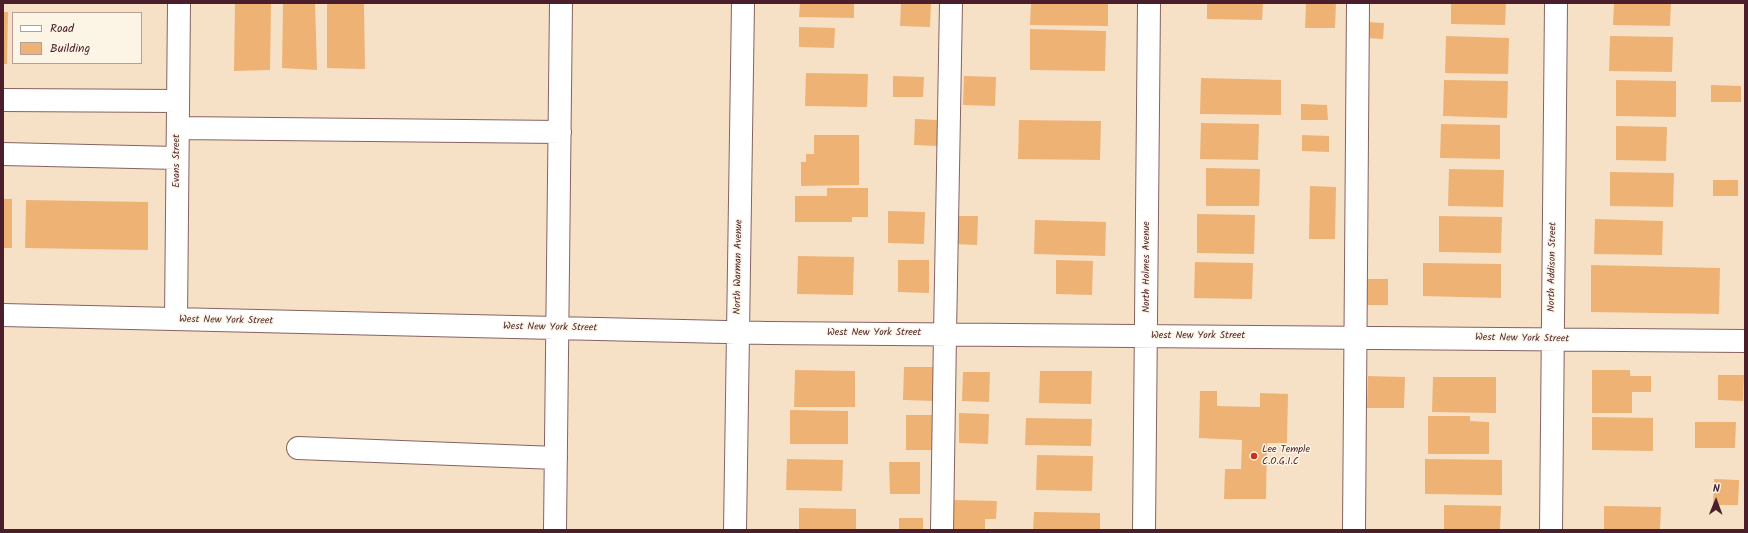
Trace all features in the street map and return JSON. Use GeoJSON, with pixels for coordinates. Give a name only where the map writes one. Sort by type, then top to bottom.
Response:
{"type":"FeatureCollection","features":[{"type":"Feature","properties":{"kind":"street","name":"Evans Street"},"geometry":{"type":"LineString","coordinates":[[176,319],[179,3]]}},
{"type":"Feature","properties":{"kind":"street"},"geometry":{"type":"LineString","coordinates":[[555,530],[561,3]]}},
{"type":"Feature","properties":{"kind":"street","name":"North Warman Avenue"},"geometry":{"type":"LineString","coordinates":[[735,530],[743,3]]}},
{"type":"Feature","properties":{"kind":"street"},"geometry":{"type":"LineString","coordinates":[[942,530],[944,334],[951,3]]}},
{"type":"Feature","properties":{"kind":"street","name":"North Holmes Avenue"},"geometry":{"type":"LineString","coordinates":[[1144,530],[1149,3]]}},
{"type":"Feature","properties":{"kind":"street"},"geometry":{"type":"LineString","coordinates":[[1354,530],[1358,3]]}},
{"type":"Feature","properties":{"kind":"street","name":"North Addison Street"},"geometry":{"type":"LineString","coordinates":[[1550,530],[1556,3]]}},
{"type":"Feature","properties":{"kind":"street"},"geometry":{"type":"LineString","coordinates":[[3,100],[178,100]]}},
{"type":"Feature","properties":{"kind":"street"},"geometry":{"type":"LineString","coordinates":[[178,128],[560,132]]}},
{"type":"Feature","properties":{"kind":"street"},"geometry":{"type":"LineString","coordinates":[[3,154],[177,158]]}},
{"type":"Feature","properties":{"kind":"street","name":"West New York Street"},"geometry":{"type":"LineString","coordinates":[[3,316],[738,332],[1745,341]]}},
{"type":"Feature","properties":{"kind":"street"},"geometry":{"type":"LineString","coordinates":[[298,448],[556,458]]}},
{"type":"Feature","properties":{"kind":"building"},"geometry":{"type":"Polygon","coordinates":[[[235,3],[271,3],[270,70],[234,71],[235,3]]]}},
{"type":"Feature","properties":{"kind":"building"},"geometry":{"type":"Polygon","coordinates":[[[283,3],[315,3],[317,70],[282,68],[283,3]]]}},
{"type":"Feature","properties":{"kind":"building"},"geometry":{"type":"Polygon","coordinates":[[[327,3],[364,3],[365,69],[327,68],[327,3]]]}},
{"type":"Feature","properties":{"kind":"building"},"geometry":{"type":"Polygon","coordinates":[[[800,3],[854,3],[854,18],[799,17],[800,3]]]}},
{"type":"Feature","properties":{"kind":"building"},"geometry":{"type":"Polygon","coordinates":[[[901,3],[931,3],[930,27],[900,26],[901,3]]]}},
{"type":"Feature","properties":{"kind":"building"},"geometry":{"type":"Polygon","coordinates":[[[1031,3],[1108,3],[1108,26],[1030,25],[1031,3]]]}},
{"type":"Feature","properties":{"kind":"building"},"geometry":{"type":"Polygon","coordinates":[[[1207,3],[1263,3],[1262,20],[1207,19],[1207,3]]]}},
{"type":"Feature","properties":{"kind":"building"},"geometry":{"type":"Polygon","coordinates":[[[1306,3],[1336,3],[1335,28],[1305,28],[1306,3]]]}},
{"type":"Feature","properties":{"kind":"building"},"geometry":{"type":"Polygon","coordinates":[[[1451,3],[1506,3],[1505,25],[1451,24],[1451,3]]]}},
{"type":"Feature","properties":{"kind":"building"},"geometry":{"type":"Polygon","coordinates":[[[1614,3],[1671,3],[1670,26],[1613,25],[1614,3]]]}},
{"type":"Feature","properties":{"kind":"building"},"geometry":{"type":"Polygon","coordinates":[[[3,12],[8,12],[7,64],[3,64],[3,12]]]}},
{"type":"Feature","properties":{"kind":"building"},"geometry":{"type":"Polygon","coordinates":[[[1366,22],[1384,23],[1383,39],[1366,38],[1366,22]]]}},
{"type":"Feature","properties":{"kind":"building"},"geometry":{"type":"Polygon","coordinates":[[[799,27],[835,28],[834,48],[799,47],[799,27]]]}},
{"type":"Feature","properties":{"kind":"building"},"geometry":{"type":"Polygon","coordinates":[[[1030,29],[1106,31],[1105,71],[1030,70],[1030,29]]]}},
{"type":"Feature","properties":{"kind":"building"},"geometry":{"type":"Polygon","coordinates":[[[1446,36],[1509,38],[1508,74],[1445,73],[1446,36]]]}},
{"type":"Feature","properties":{"kind":"building"},"geometry":{"type":"Polygon","coordinates":[[[1610,36],[1673,37],[1672,72],[1609,71],[1610,36]]]}},
{"type":"Feature","properties":{"kind":"building"},"geometry":{"type":"Polygon","coordinates":[[[806,73],[868,74],[867,107],[805,106],[806,73]]]}},
{"type":"Feature","properties":{"kind":"building"},"geometry":{"type":"Polygon","coordinates":[[[893,76],[924,77],[923,97],[893,97],[893,76]]]}},
{"type":"Feature","properties":{"kind":"building"},"geometry":{"type":"Polygon","coordinates":[[[964,76],[996,77],[995,106],[963,105],[964,76]]]}},
{"type":"Feature","properties":{"kind":"building"},"geometry":{"type":"Polygon","coordinates":[[[1201,78],[1281,80],[1281,115],[1200,114],[1201,78]]]}},
{"type":"Feature","properties":{"kind":"building"},"geometry":{"type":"Polygon","coordinates":[[[1444,80],[1508,81],[1507,118],[1443,116],[1444,80]]]}},
{"type":"Feature","properties":{"kind":"building"},"geometry":{"type":"Polygon","coordinates":[[[1616,80],[1676,81],[1676,117],[1616,116],[1616,80]]]}},
{"type":"Feature","properties":{"kind":"building"},"geometry":{"type":"Polygon","coordinates":[[[1711,85],[1741,86],[1741,102],[1711,102],[1711,85]]]}},
{"type":"Feature","properties":{"kind":"building"},"geometry":{"type":"Polygon","coordinates":[[[1301,104],[1327,105],[1328,120],[1301,120],[1301,104]]]}},
{"type":"Feature","properties":{"kind":"building"},"geometry":{"type":"Polygon","coordinates":[[[915,119],[938,120],[938,146],[914,145],[915,119]]]}},
{"type":"Feature","properties":{"kind":"building"},"geometry":{"type":"Polygon","coordinates":[[[1019,120],[1101,121],[1100,160],[1018,159],[1019,120]]]}},
{"type":"Feature","properties":{"kind":"building"},"geometry":{"type":"Polygon","coordinates":[[[1201,123],[1259,124],[1258,160],[1200,159],[1201,123]]]}},
{"type":"Feature","properties":{"kind":"building"},"geometry":{"type":"Polygon","coordinates":[[[1441,124],[1500,125],[1500,159],[1440,158],[1441,124]]]}},
{"type":"Feature","properties":{"kind":"building"},"geometry":{"type":"Polygon","coordinates":[[[1616,126],[1667,127],[1666,161],[1616,160],[1616,126]]]}},
{"type":"Feature","properties":{"kind":"building"},"geometry":{"type":"Polygon","coordinates":[[[814,135],[859,135],[859,185],[801,186],[801,162],[806,162],[806,154],[814,154],[814,135]]]}},
{"type":"Feature","properties":{"kind":"building"},"geometry":{"type":"Polygon","coordinates":[[[1302,135],[1329,136],[1329,152],[1302,151],[1302,135]]]}},
{"type":"Feature","properties":{"kind":"building"},"geometry":{"type":"Polygon","coordinates":[[[1206,168],[1260,169],[1259,206],[1206,206],[1206,168]]]}},
{"type":"Feature","properties":{"kind":"building"},"geometry":{"type":"Polygon","coordinates":[[[1449,169],[1504,170],[1503,207],[1448,206],[1449,169]]]}},
{"type":"Feature","properties":{"kind":"building"},"geometry":{"type":"Polygon","coordinates":[[[1610,172],[1674,173],[1673,207],[1610,206],[1610,172]]]}},
{"type":"Feature","properties":{"kind":"building"},"geometry":{"type":"Polygon","coordinates":[[[1713,180],[1738,180],[1738,196],[1713,196],[1713,180]]]}},
{"type":"Feature","properties":{"kind":"building"},"geometry":{"type":"Polygon","coordinates":[[[1310,186],[1336,187],[1335,239],[1309,239],[1310,186]]]}},
{"type":"Feature","properties":{"kind":"building"},"geometry":{"type":"Polygon","coordinates":[[[827,188],[868,188],[868,217],[852,217],[852,222],[795,222],[795,196],[827,196],[827,188]]]}},
{"type":"Feature","properties":{"kind":"building"},"geometry":{"type":"Polygon","coordinates":[[[3,199],[12,199],[12,248],[3,248],[3,199]]]}},
{"type":"Feature","properties":{"kind":"building"},"geometry":{"type":"Polygon","coordinates":[[[26,200],[148,202],[148,250],[25,248],[26,200]]]}},
{"type":"Feature","properties":{"kind":"building"},"geometry":{"type":"Polygon","coordinates":[[[888,211],[925,212],[924,244],[888,243],[888,211]]]}},
{"type":"Feature","properties":{"kind":"building"},"geometry":{"type":"Polygon","coordinates":[[[1197,214],[1255,215],[1254,254],[1197,253],[1197,214]]]}},
{"type":"Feature","properties":{"kind":"building"},"geometry":{"type":"Polygon","coordinates":[[[954,216],[978,216],[977,245],[954,244],[954,216]]]}},
{"type":"Feature","properties":{"kind":"building"},"geometry":{"type":"Polygon","coordinates":[[[1439,216],[1502,217],[1501,253],[1439,252],[1439,216]]]}},
{"type":"Feature","properties":{"kind":"building"},"geometry":{"type":"Polygon","coordinates":[[[1595,219],[1663,221],[1662,255],[1594,254],[1595,219]]]}},
{"type":"Feature","properties":{"kind":"building"},"geometry":{"type":"Polygon","coordinates":[[[1035,220],[1106,222],[1105,256],[1034,254],[1035,220]]]}},
{"type":"Feature","properties":{"kind":"building"},"geometry":{"type":"Polygon","coordinates":[[[798,256],[854,257],[853,295],[797,294],[798,256]]]}},
{"type":"Feature","properties":{"kind":"building"},"geometry":{"type":"Polygon","coordinates":[[[898,260],[929,260],[929,293],[898,292],[898,260]]]}},
{"type":"Feature","properties":{"kind":"building"},"geometry":{"type":"Polygon","coordinates":[[[1056,260],[1093,261],[1092,295],[1056,294],[1056,260]]]}},
{"type":"Feature","properties":{"kind":"building"},"geometry":{"type":"Polygon","coordinates":[[[1195,262],[1253,263],[1252,299],[1194,298],[1195,262]]]}},
{"type":"Feature","properties":{"kind":"building"},"geometry":{"type":"Polygon","coordinates":[[[1423,263],[1501,264],[1501,298],[1423,296],[1423,263]]]}},
{"type":"Feature","properties":{"kind":"building"},"geometry":{"type":"Polygon","coordinates":[[[1591,265],[1720,268],[1719,314],[1591,312],[1591,265]]]}},
{"type":"Feature","properties":{"kind":"building"},"geometry":{"type":"Polygon","coordinates":[[[1362,279],[1388,279],[1388,305],[1361,305],[1362,279]]]}},
{"type":"Feature","properties":{"kind":"building"},"geometry":{"type":"Polygon","coordinates":[[[904,367],[934,367],[934,401],[903,400],[904,367]]]}},
{"type":"Feature","properties":{"kind":"building"},"geometry":{"type":"Polygon","coordinates":[[[795,370],[855,371],[855,407],[794,407],[795,370]]]}},
{"type":"Feature","properties":{"kind":"building"},"geometry":{"type":"Polygon","coordinates":[[[1592,370],[1630,370],[1630,376],[1651,376],[1651,392],[1632,392],[1632,413],[1592,413],[1592,370]]]}},
{"type":"Feature","properties":{"kind":"building"},"geometry":{"type":"Polygon","coordinates":[[[1040,371],[1092,371],[1091,404],[1039,403],[1040,371]]]}},
{"type":"Feature","properties":{"kind":"building"},"geometry":{"type":"Polygon","coordinates":[[[963,372],[990,372],[989,402],[962,401],[963,372]]]}},
{"type":"Feature","properties":{"kind":"building"},"geometry":{"type":"Polygon","coordinates":[[[1718,375],[1744,375],[1743,401],[1718,400],[1718,375]]]}},
{"type":"Feature","properties":{"kind":"building"},"geometry":{"type":"Polygon","coordinates":[[[1368,376],[1405,377],[1404,408],[1367,408],[1368,376]]]}},
{"type":"Feature","properties":{"kind":"building"},"geometry":{"type":"Polygon","coordinates":[[[1433,377],[1496,377],[1496,413],[1432,412],[1433,377]]]}},
{"type":"Feature","properties":{"kind":"building","name":"Lee Temple C.O.G.I.C"},"geometry":{"type":"Polygon","coordinates":[[[1200,391],[1217,391],[1217,406],[1260,407],[1260,393],[1288,394],[1287,443],[1267,443],[1266,499],[1224,499],[1225,469],[1241,469],[1242,440],[1199,438],[1200,391]]]}},
{"type":"Feature","properties":{"kind":"building"},"geometry":{"type":"Polygon","coordinates":[[[790,410],[848,411],[848,444],[790,444],[790,410]]]}},
{"type":"Feature","properties":{"kind":"building"},"geometry":{"type":"Polygon","coordinates":[[[959,413],[989,414],[988,444],[959,443],[959,413]]]}},
{"type":"Feature","properties":{"kind":"building"},"geometry":{"type":"Polygon","coordinates":[[[906,415],[935,415],[934,450],[906,450],[906,415]]]}},
{"type":"Feature","properties":{"kind":"building"},"geometry":{"type":"Polygon","coordinates":[[[1428,416],[1470,416],[1470,421],[1489,422],[1489,454],[1428,454],[1428,416]]]}},
{"type":"Feature","properties":{"kind":"building"},"geometry":{"type":"Polygon","coordinates":[[[1592,417],[1653,418],[1653,451],[1592,450],[1592,417]]]}},
{"type":"Feature","properties":{"kind":"building"},"geometry":{"type":"Polygon","coordinates":[[[1026,418],[1092,419],[1091,446],[1025,445],[1026,418]]]}},
{"type":"Feature","properties":{"kind":"building"},"geometry":{"type":"Polygon","coordinates":[[[1695,422],[1736,422],[1735,448],[1695,448],[1695,422]]]}},
{"type":"Feature","properties":{"kind":"building"},"geometry":{"type":"Polygon","coordinates":[[[1037,455],[1093,456],[1092,491],[1036,490],[1037,455]]]}},
{"type":"Feature","properties":{"kind":"building"},"geometry":{"type":"Polygon","coordinates":[[[787,459],[843,460],[842,491],[786,490],[787,459]]]}},
{"type":"Feature","properties":{"kind":"building"},"geometry":{"type":"Polygon","coordinates":[[[1425,459],[1502,460],[1502,495],[1425,494],[1425,459]]]}},
{"type":"Feature","properties":{"kind":"building"},"geometry":{"type":"Polygon","coordinates":[[[889,462],[920,462],[920,494],[890,494],[889,462]]]}},
{"type":"Feature","properties":{"kind":"building"},"geometry":{"type":"Polygon","coordinates":[[[1714,479],[1739,480],[1738,505],[1713,505],[1714,479]]]}},
{"type":"Feature","properties":{"kind":"building"},"geometry":{"type":"Polygon","coordinates":[[[953,500],[997,501],[996,519],[985,519],[985,530],[953,530],[953,500]]]}},
{"type":"Feature","properties":{"kind":"building"},"geometry":{"type":"Polygon","coordinates":[[[1444,505],[1501,506],[1500,530],[1444,530],[1444,505]]]}},
{"type":"Feature","properties":{"kind":"building"},"geometry":{"type":"Polygon","coordinates":[[[1604,506],[1661,507],[1660,530],[1604,530],[1604,506]]]}},
{"type":"Feature","properties":{"kind":"building"},"geometry":{"type":"Polygon","coordinates":[[[799,508],[856,509],[856,530],[799,530],[799,508]]]}},
{"type":"Feature","properties":{"kind":"building"},"geometry":{"type":"Polygon","coordinates":[[[1034,512],[1100,513],[1100,530],[1033,530],[1034,512]]]}},
{"type":"Feature","properties":{"kind":"building"},"geometry":{"type":"Polygon","coordinates":[[[899,518],[923,518],[923,530],[899,530],[899,518]]]}},
{"type":"Feature","properties":{"kind":"place","name":"Lee Temple C.O.G.I.C"},"geometry":{"type":"Point","coordinates":[1254,456]}}]}
